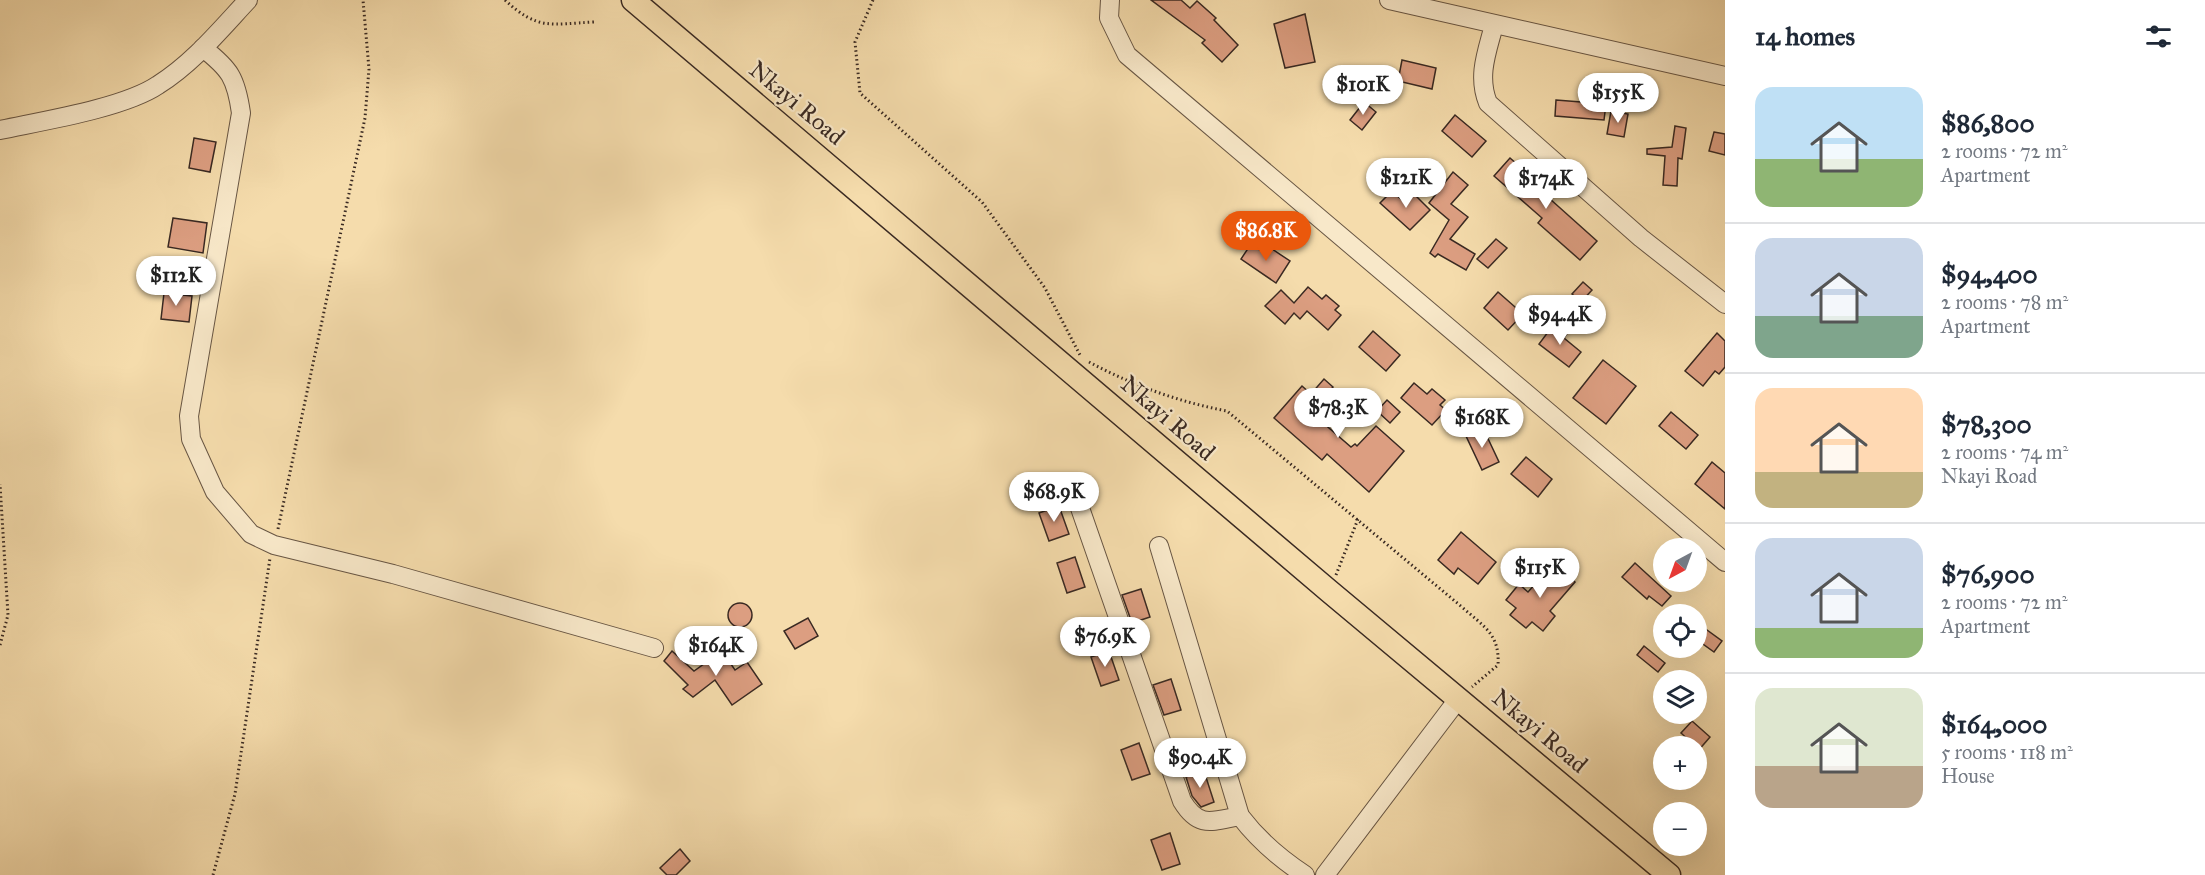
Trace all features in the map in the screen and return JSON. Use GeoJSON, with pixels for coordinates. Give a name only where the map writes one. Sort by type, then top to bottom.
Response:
{"type":"FeatureCollection","features":[{"type":"Feature","properties":{"kind":"main road","name":"Nkayi Road"},"geometry":{"type":"LineString","coordinates":[[633,0],[1329,591],[1669,875]]}},
{"type":"Feature","properties":{"kind":"street"},"geometry":{"type":"LineString","coordinates":[[0,130],[118,102],[156,87],[203,48],[248,0]]}},
{"type":"Feature","properties":{"kind":"street"},"geometry":{"type":"LineString","coordinates":[[1110,0],[1109,18],[1127,55],[1725,562]]}},
{"type":"Feature","properties":{"kind":"street"},"geometry":{"type":"LineString","coordinates":[[1389,0],[1725,76]]}},
{"type":"Feature","properties":{"kind":"street"},"geometry":{"type":"LineString","coordinates":[[1494,25],[1482,74],[1481,87],[1488,103],[1641,238],[1725,304]]}},
{"type":"Feature","properties":{"kind":"street"},"geometry":{"type":"LineString","coordinates":[[203,48],[228,68],[237,89],[240,113],[189,416],[191,439],[215,492],[252,534],[274,545],[393,574],[654,648]]}},
{"type":"Feature","properties":{"kind":"street"},"geometry":{"type":"LineString","coordinates":[[1080,508],[1182,801],[1194,816],[1206,822],[1240,816]]}},
{"type":"Feature","properties":{"kind":"street"},"geometry":{"type":"LineString","coordinates":[[1159,546],[1240,816],[1258,839],[1278,857],[1305,875]]}},
{"type":"Feature","properties":{"kind":"street"},"geometry":{"type":"LineString","coordinates":[[1325,875],[1459,698]]}},
{"type":"Feature","properties":{"kind":"path"},"geometry":{"type":"LineString","coordinates":[[213,875],[235,794],[267,568],[274,545],[365,118],[369,69],[363,0]]}},
{"type":"Feature","properties":{"kind":"path"},"geometry":{"type":"LineString","coordinates":[[505,0],[524,18],[545,24],[594,22]]}},
{"type":"Feature","properties":{"kind":"path"},"geometry":{"type":"LineString","coordinates":[[873,0],[855,42],[860,93],[982,202],[1045,288],[1080,357],[1112,374],[1188,404],[1227,411],[1493,635],[1499,650],[1498,665],[1459,698]]}},
{"type":"Feature","properties":{"kind":"path"},"geometry":{"type":"LineString","coordinates":[[0,484],[8,615],[0,645]]}},
{"type":"Feature","properties":{"kind":"path"},"geometry":{"type":"LineString","coordinates":[[1329,591],[1358,519]]}},
{"type":"Feature","properties":{"kind":"building"},"geometry":{"type":"Polygon","coordinates":[[[1151,0],[1181,0],[1190,8],[1197,1],[1216,18],[1214,20],[1238,45],[1222,62],[1202,43],[1205,40],[1151,0]]]}},
{"type":"Feature","properties":{"kind":"building"},"geometry":{"type":"Polygon","coordinates":[[[1305,14],[1315,62],[1285,68],[1274,24],[1305,14]]]}},
{"type":"Feature","properties":{"kind":"building"},"geometry":{"type":"Polygon","coordinates":[[[1402,60],[1436,68],[1432,89],[1398,81],[1402,60]]]}},
{"type":"Feature","properties":{"kind":"building"},"geometry":{"type":"Polygon","coordinates":[[[1556,100],[1606,104],[1604,120],[1555,116],[1556,100]]]}},
{"type":"Feature","properties":{"kind":"building"},"geometry":{"type":"Polygon","coordinates":[[[1364,102],[1376,112],[1362,130],[1350,120],[1364,102]]]}},
{"type":"Feature","properties":{"kind":"building"},"geometry":{"type":"Polygon","coordinates":[[[1611,111],[1628,114],[1624,137],[1607,134],[1611,111]]]}},
{"type":"Feature","properties":{"kind":"building"},"geometry":{"type":"Polygon","coordinates":[[[1455,115],[1486,141],[1472,157],[1442,131],[1455,115]]]}},
{"type":"Feature","properties":{"kind":"building"},"geometry":{"type":"Polygon","coordinates":[[[1675,126],[1686,128],[1682,159],[1678,158],[1677,186],[1663,185],[1665,156],[1647,154],[1647,149],[1672,147],[1675,126]]]}},
{"type":"Feature","properties":{"kind":"building"},"geometry":{"type":"Polygon","coordinates":[[[1714,132],[1725,134],[1725,155],[1709,151],[1714,132]]]}},
{"type":"Feature","properties":{"kind":"building"},"geometry":{"type":"Polygon","coordinates":[[[194,138],[216,142],[210,172],[189,168],[194,138]]]}},
{"type":"Feature","properties":{"kind":"building"},"geometry":{"type":"Polygon","coordinates":[[[1510,158],[1543,187],[1540,190],[1597,241],[1580,260],[1538,223],[1542,218],[1494,176],[1510,158]]]}},
{"type":"Feature","properties":{"kind":"building"},"geometry":{"type":"Polygon","coordinates":[[[1453,172],[1468,185],[1451,204],[1468,217],[1450,239],[1475,254],[1466,270],[1438,254],[1435,257],[1430,253],[1449,220],[1429,203],[1453,172]]]}},
{"type":"Feature","properties":{"kind":"building"},"geometry":{"type":"Polygon","coordinates":[[[1392,191],[1403,201],[1412,192],[1430,210],[1410,230],[1380,203],[1392,191]]]}},
{"type":"Feature","properties":{"kind":"building"},"geometry":{"type":"Polygon","coordinates":[[[173,218],[207,223],[203,253],[168,247],[173,218]]]}},
{"type":"Feature","properties":{"kind":"building"},"geometry":{"type":"Polygon","coordinates":[[[1496,239],[1507,248],[1488,268],[1477,259],[1496,239]]]}},
{"type":"Feature","properties":{"kind":"building"},"geometry":{"type":"Polygon","coordinates":[[[1251,244],[1267,255],[1272,249],[1290,261],[1276,283],[1241,259],[1251,244]]]}},
{"type":"Feature","properties":{"kind":"building"},"geometry":{"type":"Polygon","coordinates":[[[1583,282],[1592,290],[1581,302],[1572,294],[1583,282]]]}},
{"type":"Feature","properties":{"kind":"building"},"geometry":{"type":"Polygon","coordinates":[[[1308,287],[1322,299],[1326,295],[1339,306],[1335,310],[1341,315],[1328,330],[1307,311],[1300,319],[1294,313],[1285,324],[1265,306],[1281,290],[1294,303],[1308,287]]]}},
{"type":"Feature","properties":{"kind":"building"},"geometry":{"type":"Polygon","coordinates":[[[1498,292],[1523,314],[1508,330],[1484,308],[1498,292]]]}},
{"type":"Feature","properties":{"kind":"building"},"geometry":{"type":"Polygon","coordinates":[[[164,293],[192,296],[189,322],[161,319],[164,293]]]}},
{"type":"Feature","properties":{"kind":"building"},"geometry":{"type":"Polygon","coordinates":[[[1559,325],[1568,332],[1564,338],[1581,352],[1569,367],[1539,344],[1551,328],[1555,331],[1559,325]]]}},
{"type":"Feature","properties":{"kind":"building"},"geometry":{"type":"Polygon","coordinates":[[[1373,331],[1400,355],[1386,371],[1359,347],[1373,331]]]}},
{"type":"Feature","properties":{"kind":"building"},"geometry":{"type":"Polygon","coordinates":[[[1717,333],[1725,341],[1725,367],[1719,374],[1715,371],[1703,386],[1685,371],[1717,333]]]}},
{"type":"Feature","properties":{"kind":"building"},"geometry":{"type":"Polygon","coordinates":[[[1603,360],[1636,386],[1606,424],[1573,398],[1603,360]]]}},
{"type":"Feature","properties":{"kind":"building"},"geometry":{"type":"Polygon","coordinates":[[[1324,379],[1333,387],[1320,402],[1324,405],[1314,415],[1351,447],[1355,444],[1357,446],[1376,426],[1404,451],[1369,492],[1327,454],[1322,460],[1274,418],[1302,386],[1311,394],[1324,379]]]}},
{"type":"Feature","properties":{"kind":"building"},"geometry":{"type":"Polygon","coordinates":[[[1414,383],[1427,394],[1432,389],[1445,400],[1440,405],[1446,410],[1432,425],[1401,398],[1414,383]]]}},
{"type":"Feature","properties":{"kind":"building"},"geometry":{"type":"Polygon","coordinates":[[[1387,400],[1400,412],[1390,423],[1377,411],[1387,400]]]}},
{"type":"Feature","properties":{"kind":"building"},"geometry":{"type":"Polygon","coordinates":[[[1671,412],[1698,435],[1686,449],[1659,426],[1671,412]]]}},
{"type":"Feature","properties":{"kind":"building"},"geometry":{"type":"Polygon","coordinates":[[[1483,428],[1499,462],[1482,470],[1466,436],[1483,428]]]}},
{"type":"Feature","properties":{"kind":"building"},"geometry":{"type":"Polygon","coordinates":[[[1526,457],[1552,479],[1538,497],[1511,474],[1526,457]]]}},
{"type":"Feature","properties":{"kind":"building"},"geometry":{"type":"Polygon","coordinates":[[[1712,462],[1725,473],[1725,509],[1695,484],[1712,462]]]}},
{"type":"Feature","properties":{"kind":"building"},"geometry":{"type":"Polygon","coordinates":[[[1059,506],[1069,534],[1049,541],[1039,513],[1059,506]]]}},
{"type":"Feature","properties":{"kind":"building"},"geometry":{"type":"Polygon","coordinates":[[[1461,532],[1496,562],[1478,584],[1458,568],[1454,574],[1438,560],[1461,532]]]}},
{"type":"Feature","properties":{"kind":"building"},"geometry":{"type":"Polygon","coordinates":[[[1075,557],[1085,587],[1067,593],[1057,563],[1075,557]]]}},
{"type":"Feature","properties":{"kind":"building"},"geometry":{"type":"Polygon","coordinates":[[[1635,563],[1653,580],[1653,592],[1667,592],[1671,596],[1664,604],[1659,604],[1649,596],[1647,599],[1622,577],[1635,563]]]}},
{"type":"Feature","properties":{"kind":"building"},"geometry":{"type":"Polygon","coordinates":[[[1553,564],[1575,582],[1550,611],[1555,616],[1543,631],[1532,622],[1526,628],[1510,615],[1516,608],[1506,600],[1519,584],[1528,592],[1553,564]]]}},
{"type":"Feature","properties":{"kind":"building"},"geometry":{"type":"Polygon","coordinates":[[[1141,589],[1150,617],[1132,623],[1122,595],[1141,589]]]}},
{"type":"Feature","properties":{"kind":"building"},"geometry":{"type":"Polygon","coordinates":[[[740,603],[745,604],[751,610],[751,620],[745,626],[740,627],[735,626],[729,620],[728,615],[729,610],[735,604],[740,603]]]}},
{"type":"Feature","properties":{"kind":"building"},"geometry":{"type":"Polygon","coordinates":[[[808,618],[818,636],[795,649],[784,631],[808,618]]]}},
{"type":"Feature","properties":{"kind":"building"},"geometry":{"type":"Polygon","coordinates":[[[1707,630],[1722,641],[1714,652],[1707,647],[1707,630]]]}},
{"type":"Feature","properties":{"kind":"building"},"geometry":{"type":"Polygon","coordinates":[[[1644,646],[1653,653],[1653,658],[1659,658],[1665,663],[1660,670],[1656,670],[1637,655],[1644,646]]]}},
{"type":"Feature","properties":{"kind":"building"},"geometry":{"type":"Polygon","coordinates":[[[672,651],[694,671],[722,651],[735,670],[747,662],[762,684],[732,705],[715,680],[693,697],[683,689],[688,685],[664,661],[672,651]]]}},
{"type":"Feature","properties":{"kind":"building"},"geometry":{"type":"Polygon","coordinates":[[[1109,651],[1119,680],[1101,686],[1091,657],[1109,651]]]}},
{"type":"Feature","properties":{"kind":"building"},"geometry":{"type":"Polygon","coordinates":[[[1171,679],[1181,710],[1164,715],[1153,685],[1171,679]]]}},
{"type":"Feature","properties":{"kind":"building"},"geometry":{"type":"Polygon","coordinates":[[[1689,724],[1695,724],[1710,737],[1707,740],[1707,736],[1684,736],[1681,733],[1689,724]]]}},
{"type":"Feature","properties":{"kind":"building"},"geometry":{"type":"Polygon","coordinates":[[[1139,743],[1150,774],[1132,780],[1121,750],[1139,743]]]}},
{"type":"Feature","properties":{"kind":"building"},"geometry":{"type":"Polygon","coordinates":[[[1204,771],[1214,802],[1201,807],[1192,796],[1186,777],[1204,771]]]}},
{"type":"Feature","properties":{"kind":"building"},"geometry":{"type":"Polygon","coordinates":[[[1170,833],[1180,864],[1162,870],[1151,840],[1170,833]]]}},
{"type":"Feature","properties":{"kind":"building"},"geometry":{"type":"Polygon","coordinates":[[[680,849],[690,861],[676,875],[667,875],[660,868],[680,849]]]}}]}
